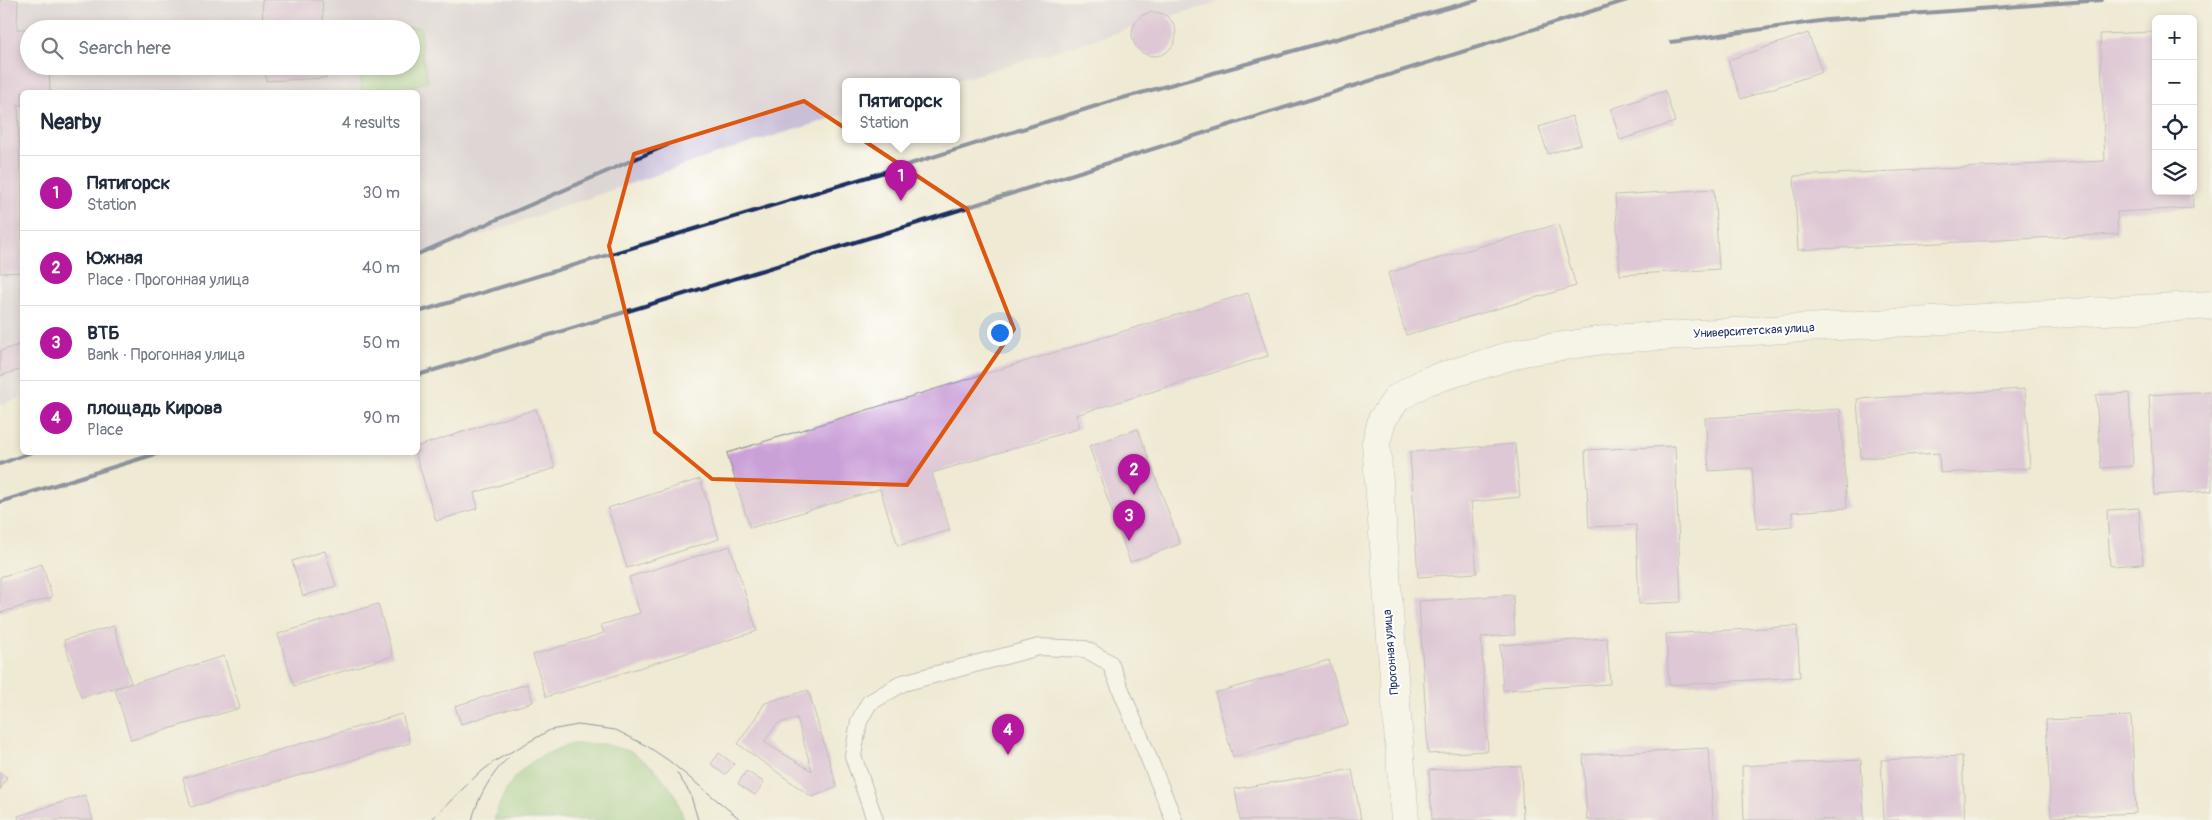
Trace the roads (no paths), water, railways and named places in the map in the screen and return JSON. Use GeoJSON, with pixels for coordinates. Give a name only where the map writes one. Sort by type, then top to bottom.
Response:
{"type":"FeatureCollection","features":[{"type":"Feature","properties":{"kind":"street","name":"Университетская улица"},"geometry":{"type":"LineString","coordinates":[[1377,484],[1376,443],[1382,420],[1397,398],[1427,382],[1523,352],[1610,339],[2212,305]]}},
{"type":"Feature","properties":{"kind":"street","name":"Прогонная улица"},"geometry":{"type":"LineString","coordinates":[[1377,484],[1405,820]]}},
{"type":"Feature","properties":{"kind":"lane"},"geometry":{"type":"LineString","coordinates":[[875,820],[853,756],[859,721],[869,703],[903,682],[1039,647],[1085,649],[1110,663],[1174,820]]}},
{"type":"Feature","properties":{"kind":"tram line"},"geometry":{"type":"LineString","coordinates":[[431,820],[477,775],[495,761],[550,730],[578,725],[616,730],[647,746],[668,760],[741,820]]}},
{"type":"Feature","properties":{"kind":"tram line"},"geometry":{"type":"LineString","coordinates":[[472,820],[486,786],[508,758]]}},
{"type":"Feature","properties":{"kind":"tram line"},"geometry":{"type":"LineString","coordinates":[[677,773],[690,793],[698,820]]}},
{"type":"Feature","properties":{"kind":"railway"},"geometry":{"type":"LineString","coordinates":[[420,311],[891,170],[1112,101],[1477,0]]}},
{"type":"Feature","properties":{"kind":"railway"},"geometry":{"type":"LineString","coordinates":[[420,374],[908,226],[1627,0]]}},
{"type":"Feature","properties":{"kind":"railway"},"geometry":{"type":"LineString","coordinates":[[1671,42],[1827,20],[2102,0]]}},
{"type":"Feature","properties":{"kind":"railway"},"geometry":{"type":"LineString","coordinates":[[420,253],[667,145]]}},
{"type":"Feature","properties":{"kind":"railway"},"geometry":{"type":"LineString","coordinates":[[0,464],[24,455]]}},
{"type":"Feature","properties":{"kind":"railway"},"geometry":{"type":"LineString","coordinates":[[0,502],[152,455]]}},
{"type":"Feature","properties":{"kind":"place","name":"Пятигорск"},"geometry":{"type":"Point","coordinates":[901,201]}},
{"type":"Feature","properties":{"kind":"place","name":"Южная"},"geometry":{"type":"Point","coordinates":[1134,495]}},
{"type":"Feature","properties":{"kind":"place","name":"ВТБ"},"geometry":{"type":"Point","coordinates":[1129,541]}},
{"type":"Feature","properties":{"kind":"place","name":"площадь Кирова"},"geometry":{"type":"Point","coordinates":[1008,755]}}]}
